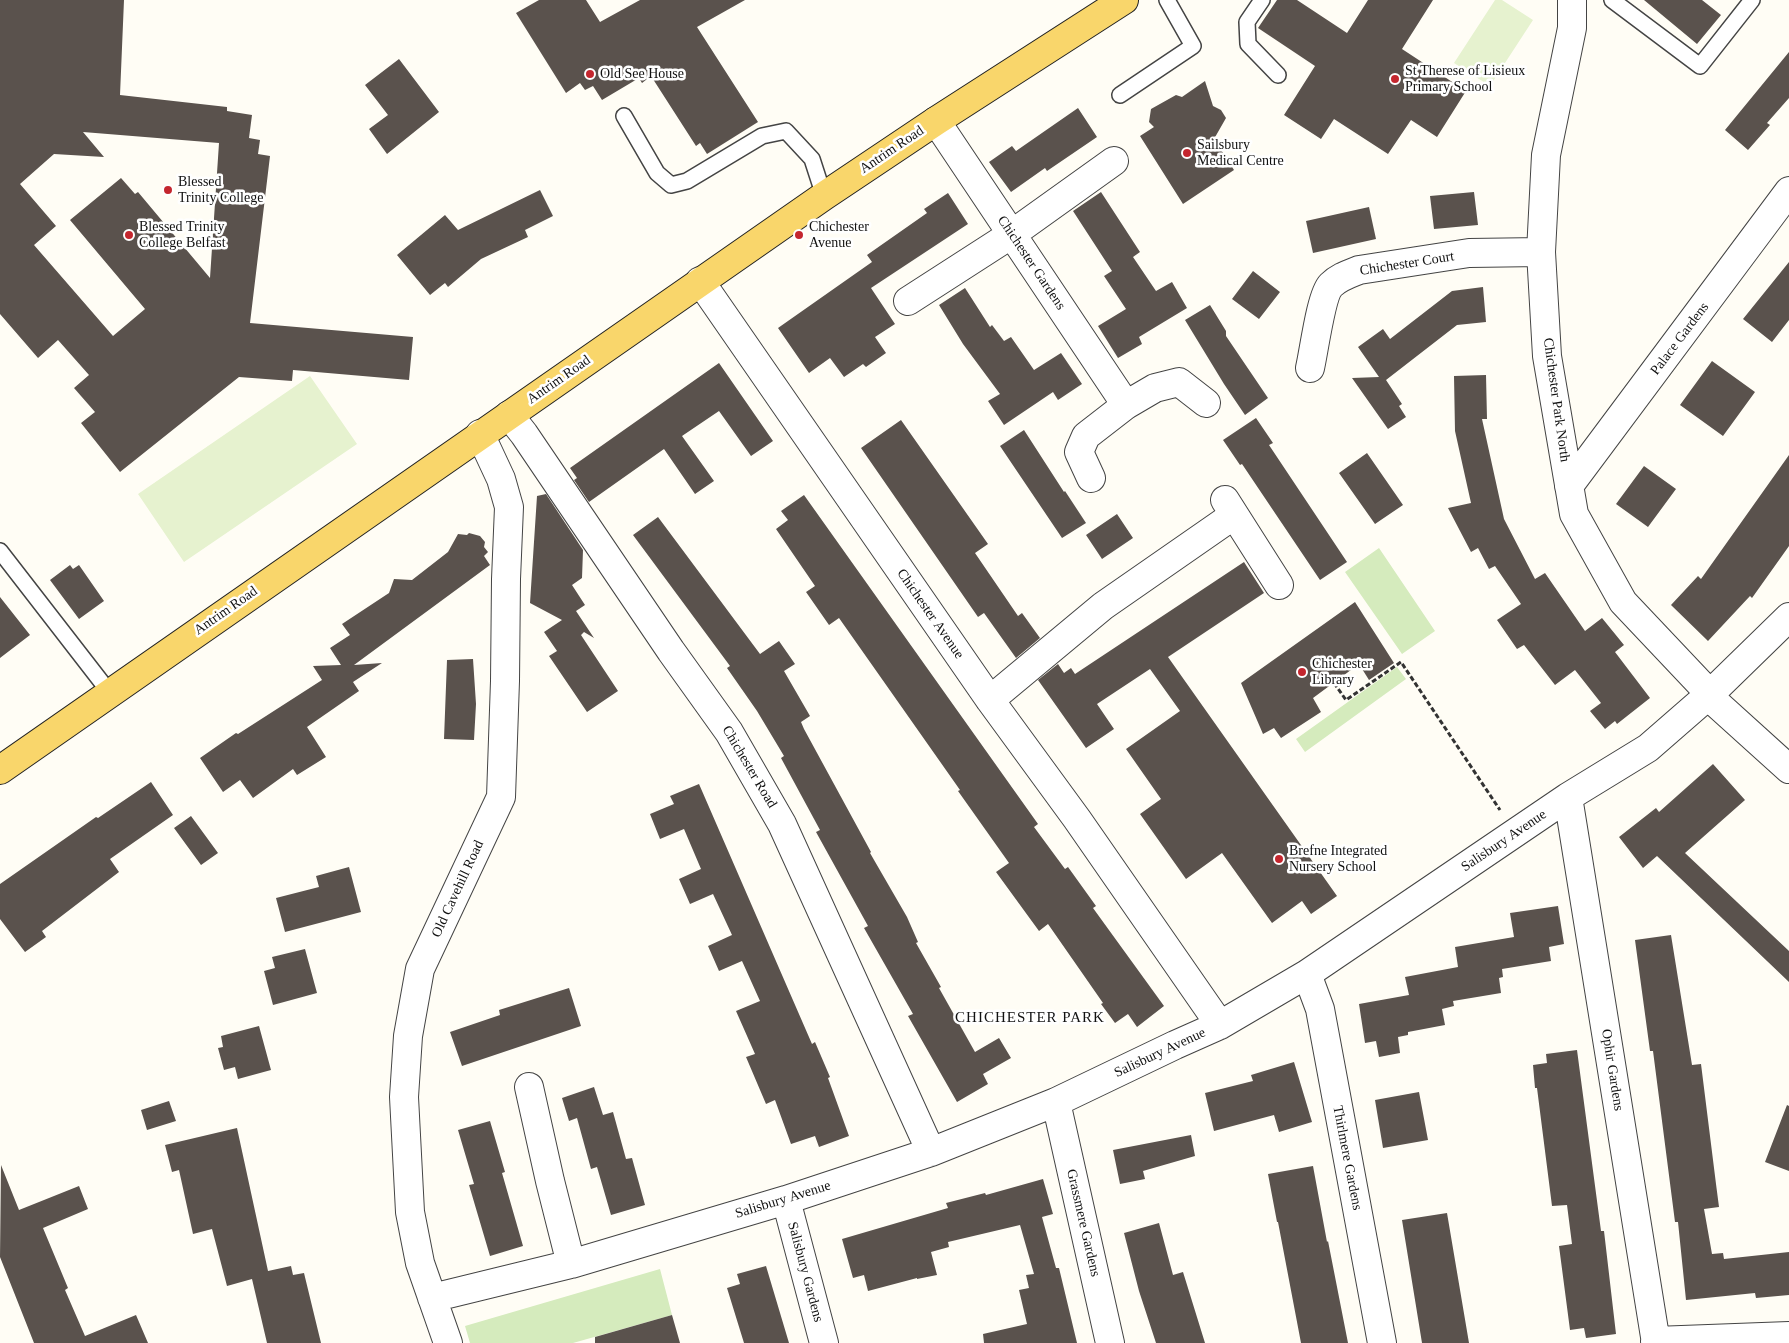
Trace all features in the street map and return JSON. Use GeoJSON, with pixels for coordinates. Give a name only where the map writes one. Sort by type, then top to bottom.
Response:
{"type":"FeatureCollection","features":[{"type":"Feature","properties":{"kind":"main road","name":"Antrim Road"},"geometry":{"type":"LineString","coordinates":[[0,770],[824,196],[936,121],[1124,0]]}},
{"type":"Feature","properties":{"kind":"street","name":"Chichester Park North"},"geometry":{"type":"LineString","coordinates":[[1572,0],[1572,28],[1546,155],[1541,252],[1547,356],[1574,514],[1623,602],[1710,694],[1717,704],[1789,769]]}},
{"type":"Feature","properties":{"kind":"street","name":"Chichester Gardens"},"geometry":{"type":"LineString","coordinates":[[936,121],[1126,405]]}},
{"type":"Feature","properties":{"kind":"street"},"geometry":{"type":"LineString","coordinates":[[908,301],[1012,234],[1114,161]]}},
{"type":"Feature","properties":{"kind":"street","name":"Palace Gardens"},"geometry":{"type":"LineString","coordinates":[[1569,486],[1789,192]]}},
{"type":"Feature","properties":{"kind":"street","name":"Chichester Court"},"geometry":{"type":"LineString","coordinates":[[1310,368],[1325,298],[1330,286],[1342,277],[1359,270],[1469,253],[1541,252]]}},
{"type":"Feature","properties":{"kind":"street","name":"Chichester Avenue"},"geometry":{"type":"LineString","coordinates":[[700,281],[990,700],[1220,1025]]}},
{"type":"Feature","properties":{"kind":"street"},"geometry":{"type":"LineString","coordinates":[[1091,478],[1079,452],[1086,436],[1126,405],[1155,388],[1179,382],[1206,403]]}},
{"type":"Feature","properties":{"kind":"street","name":"Chichester Road"},"geometry":{"type":"LineString","coordinates":[[509,415],[528,439],[671,651],[729,732],[777,816],[930,1152]]}},
{"type":"Feature","properties":{"kind":"street","name":"Old Cavehill Road"},"geometry":{"type":"LineString","coordinates":[[448,1343],[420,1262],[410,1212],[404,1097],[408,1036],[420,969],[500,797],[509,507],[501,479],[480,434]]}},
{"type":"Feature","properties":{"kind":"street"},"geometry":{"type":"LineString","coordinates":[[990,700],[1102,606],[1230,508],[1279,585]]}},
{"type":"Feature","properties":{"kind":"street","name":"Salisbury Avenue"},"geometry":{"type":"LineString","coordinates":[[432,1298],[571,1264],[786,1200],[930,1152],[1056,1102],[1220,1025],[1308,974],[1568,797],[1648,748],[1710,694],[1789,617]]}},
{"type":"Feature","properties":{"kind":"street","name":"Ophir Gardens"},"geometry":{"type":"LineString","coordinates":[[1568,797],[1656,1342]]}},
{"type":"Feature","properties":{"kind":"street","name":"Thirlmere Gardens"},"geometry":{"type":"LineString","coordinates":[[1308,974],[1320,1009],[1382,1343]]}},
{"type":"Feature","properties":{"kind":"street"},"geometry":{"type":"LineString","coordinates":[[529,1087],[571,1264]]}},
{"type":"Feature","properties":{"kind":"street","name":"Grassmere Gardens"},"geometry":{"type":"LineString","coordinates":[[1056,1102],[1110,1343]]}},
{"type":"Feature","properties":{"kind":"street","name":"Salisbury Gardens"},"geometry":{"type":"LineString","coordinates":[[786,1200],[824,1343]]}},
{"type":"Feature","properties":{"kind":"street"},"geometry":{"type":"LineString","coordinates":[[1656,1342],[1789,1336]]}},
{"type":"Feature","properties":{"kind":"lane"},"geometry":{"type":"LineString","coordinates":[[1120,95],[1194,46],[1167,0]]}},
{"type":"Feature","properties":{"kind":"lane"},"geometry":{"type":"LineString","coordinates":[[1262,0],[1247,22],[1248,44],[1278,75]]}},
{"type":"Feature","properties":{"kind":"lane"},"geometry":{"type":"LineString","coordinates":[[1612,0],[1700,66],[1752,0]]}},
{"type":"Feature","properties":{"kind":"lane"},"geometry":{"type":"LineString","coordinates":[[624,116],[657,173],[671,185],[687,181],[762,136],[786,131],[812,159],[824,196]]}},
{"type":"Feature","properties":{"kind":"lane"},"geometry":{"type":"LineString","coordinates":[[0,551],[110,693]]}},
{"type":"Feature","properties":{"kind":"path"},"geometry":{"type":"LineString","coordinates":[[1334,683],[1346,700],[1401,662],[1505,816]]}},
{"type":"Feature","properties":{"kind":"green space"},"geometry":{"type":"Polygon","coordinates":[[[1495,0],[1502,0],[1533,20],[1490,86],[1454,63],[1495,0]]]}},
{"type":"Feature","properties":{"kind":"green space"},"geometry":{"type":"Polygon","coordinates":[[[310,376],[357,444],[184,562],[138,494],[310,376]]]}},
{"type":"Feature","properties":{"kind":"green space"},"geometry":{"type":"Polygon","coordinates":[[[1379,548],[1435,631],[1402,654],[1345,572],[1379,548]]]}},
{"type":"Feature","properties":{"kind":"green space"},"geometry":{"type":"Polygon","coordinates":[[[1397,667],[1406,679],[1305,752],[1296,739],[1397,667]]]}},
{"type":"Feature","properties":{"kind":"green space"},"geometry":{"type":"Polygon","coordinates":[[[660,1269],[672,1315],[573,1343],[470,1343],[465,1326],[660,1269]]]}},
{"type":"Feature","properties":{"kind":"building","name":"Blessed Trinity College Belfast"},"geometry":{"type":"Polygon","coordinates":[[[0,0],[124,0],[120,95],[227,107],[227,111],[252,115],[249,138],[260,140],[258,154],[270,156],[250,323],[413,337],[409,380],[293,370],[292,381],[239,377],[120,472],[81,423],[95,412],[74,388],[89,375],[58,340],[38,358],[0,314],[0,0]],[[83,132],[104,157],[54,154],[20,184],[56,226],[34,245],[113,336],[145,309],[70,220],[121,178],[135,194],[138,192],[210,278],[219,143],[83,132]]]}},
{"type":"Feature","properties":{"kind":"building","name":"Old See House"},"geometry":{"type":"Polygon","coordinates":[[[539,0],[586,0],[600,22],[640,0],[745,0],[697,27],[758,122],[707,154],[700,143],[696,146],[651,76],[642,83],[639,78],[602,100],[593,86],[585,90],[580,83],[566,93],[516,13],[539,0]]]}},
{"type":"Feature","properties":{"kind":"building"},"geometry":{"type":"Polygon","coordinates":[[[1277,0],[1297,0],[1347,33],[1368,0],[1433,0],[1402,49],[1466,91],[1437,137],[1411,120],[1388,154],[1334,119],[1321,139],[1284,115],[1315,66],[1258,28],[1277,0]]]}},
{"type":"Feature","properties":{"kind":"building"},"geometry":{"type":"Polygon","coordinates":[[[1644,0],[1702,0],[1721,15],[1697,44],[1644,0]]]}},
{"type":"Feature","properties":{"kind":"building"},"geometry":{"type":"Polygon","coordinates":[[[1789,52],[1789,98],[1767,123],[1770,125],[1748,150],[1725,130],[1789,52]]]}},
{"type":"Feature","properties":{"kind":"building"},"geometry":{"type":"Polygon","coordinates":[[[399,59],[439,112],[387,154],[369,129],[388,115],[365,85],[399,59]]]}},
{"type":"Feature","properties":{"kind":"building","name":"Sailsbury Medical Centre"},"geometry":{"type":"Polygon","coordinates":[[[1205,81],[1213,106],[1221,110],[1226,118],[1214,139],[1234,170],[1183,204],[1140,136],[1154,127],[1149,122],[1151,109],[1176,95],[1182,97],[1205,81]]]}},
{"type":"Feature","properties":{"kind":"building"},"geometry":{"type":"Polygon","coordinates":[[[1078,108],[1097,137],[1047,171],[1045,168],[1011,192],[989,162],[1012,146],[1016,151],[1078,108]]]}},
{"type":"Feature","properties":{"kind":"building"},"geometry":{"type":"Polygon","coordinates":[[[540,190],[553,216],[525,230],[528,237],[481,259],[448,287],[445,283],[430,295],[397,255],[445,215],[458,230],[540,190]]]}},
{"type":"Feature","properties":{"kind":"building"},"geometry":{"type":"Polygon","coordinates":[[[1101,192],[1140,252],[1133,257],[1156,291],[1172,282],[1187,308],[1139,337],[1142,344],[1118,358],[1098,326],[1126,309],[1104,276],[1112,271],[1073,211],[1101,192]]]}},
{"type":"Feature","properties":{"kind":"building"},"geometry":{"type":"Polygon","coordinates":[[[1474,192],[1478,225],[1434,229],[1430,196],[1474,192]]]}},
{"type":"Feature","properties":{"kind":"building"},"geometry":{"type":"Polygon","coordinates":[[[948,193],[968,224],[871,288],[895,324],[875,337],[886,353],[866,367],[863,364],[844,377],[830,358],[809,373],[778,328],[872,262],[867,255],[927,213],[924,209],[948,193]]]}},
{"type":"Feature","properties":{"kind":"building"},"geometry":{"type":"Polygon","coordinates":[[[1369,207],[1376,239],[1313,253],[1306,221],[1369,207]]]}},
{"type":"Feature","properties":{"kind":"building"},"geometry":{"type":"Polygon","coordinates":[[[1789,262],[1789,320],[1772,342],[1743,319],[1789,262]]]}},
{"type":"Feature","properties":{"kind":"building"},"geometry":{"type":"Polygon","coordinates":[[[1253,271],[1280,292],[1259,319],[1232,299],[1253,271]]]}},
{"type":"Feature","properties":{"kind":"building"},"geometry":{"type":"Polygon","coordinates":[[[1483,287],[1486,322],[1457,325],[1386,380],[1402,404],[1399,406],[1406,417],[1388,429],[1352,378],[1379,377],[1358,347],[1383,329],[1390,339],[1452,291],[1483,287]]]}},
{"type":"Feature","properties":{"kind":"building"},"geometry":{"type":"Polygon","coordinates":[[[965,288],[990,327],[992,325],[1004,341],[1011,337],[1034,370],[1061,353],[1082,384],[1058,400],[1053,392],[1004,425],[988,401],[1000,394],[963,344],[939,305],[965,288]]]}},
{"type":"Feature","properties":{"kind":"building"},"geometry":{"type":"Polygon","coordinates":[[[1210,305],[1226,331],[1226,336],[1268,398],[1245,415],[1185,320],[1210,305]]]}},
{"type":"Feature","properties":{"kind":"building"},"geometry":{"type":"Polygon","coordinates":[[[1712,361],[1755,392],[1723,436],[1680,405],[1712,361]]]}},
{"type":"Feature","properties":{"kind":"building"},"geometry":{"type":"Polygon","coordinates":[[[719,363],[773,441],[751,456],[719,411],[682,436],[714,481],[695,494],[664,449],[589,502],[574,480],[577,478],[570,468],[719,363]]]}},
{"type":"Feature","properties":{"kind":"building"},"geometry":{"type":"Polygon","coordinates":[[[1486,375],[1487,419],[1482,419],[1504,519],[1535,579],[1545,573],[1585,631],[1602,618],[1624,645],[1615,652],[1650,698],[1617,724],[1615,721],[1605,729],[1590,711],[1601,703],[1575,670],[1555,685],[1524,645],[1517,649],[1497,620],[1521,604],[1495,566],[1489,569],[1478,548],[1471,552],[1448,508],[1471,503],[1455,431],[1454,376],[1486,375]]]}},
{"type":"Feature","properties":{"kind":"building"},"geometry":{"type":"Polygon","coordinates":[[[1256,418],[1273,443],[1269,445],[1347,562],[1320,580],[1242,464],[1240,465],[1223,440],[1256,418]]]}},
{"type":"Feature","properties":{"kind":"building"},"geometry":{"type":"Polygon","coordinates":[[[901,420],[988,544],[975,553],[1018,616],[1022,613],[1040,638],[1016,658],[984,613],[978,617],[861,448],[901,420]]]}},
{"type":"Feature","properties":{"kind":"building"},"geometry":{"type":"Polygon","coordinates":[[[1024,430],[1086,523],[1062,538],[1000,446],[1024,430]]]}},
{"type":"Feature","properties":{"kind":"building"},"geometry":{"type":"Polygon","coordinates":[[[1367,453],[1403,505],[1375,524],[1339,473],[1367,453]]]}},
{"type":"Feature","properties":{"kind":"building"},"geometry":{"type":"Polygon","coordinates":[[[1789,455],[1789,546],[1752,598],[1750,596],[1708,641],[1671,605],[1698,576],[1701,579],[1789,455]]]}},
{"type":"Feature","properties":{"kind":"building"},"geometry":{"type":"Polygon","coordinates":[[[1644,466],[1676,489],[1648,527],[1616,504],[1644,466]]]}},
{"type":"Feature","properties":{"kind":"building"},"geometry":{"type":"Polygon","coordinates":[[[546,494],[583,550],[582,578],[572,585],[585,605],[576,611],[594,638],[584,632],[581,635],[618,691],[587,712],[549,656],[557,651],[544,632],[562,620],[530,603],[537,496],[546,494]]]}},
{"type":"Feature","properties":{"kind":"building"},"geometry":{"type":"Polygon","coordinates":[[[804,495],[1038,824],[1034,827],[1065,869],[1068,867],[1096,906],[1093,908],[1164,1006],[1137,1027],[1128,1014],[1115,1023],[1048,924],[1039,931],[996,872],[1009,863],[958,791],[960,790],[839,618],[829,625],[806,592],[815,586],[776,529],[788,520],[781,511],[804,495]]]}},
{"type":"Feature","properties":{"kind":"building"},"geometry":{"type":"Polygon","coordinates":[[[1117,514],[1133,538],[1102,559],[1086,535],[1117,514]]]}},
{"type":"Feature","properties":{"kind":"building"},"geometry":{"type":"Polygon","coordinates":[[[658,517],[760,654],[779,641],[795,664],[784,671],[810,716],[801,722],[804,729],[870,853],[907,917],[918,942],[916,943],[941,987],[939,988],[975,1052],[999,1038],[1011,1058],[983,1074],[988,1084],[957,1102],[908,1016],[913,1014],[864,928],[868,926],[816,832],[820,830],[781,758],[784,756],[757,711],[727,668],[730,666],[633,535],[658,517]]]}},
{"type":"Feature","properties":{"kind":"building"},"geometry":{"type":"Polygon","coordinates":[[[469,533],[480,536],[485,542],[484,547],[488,552],[484,556],[490,565],[354,665],[382,663],[353,682],[359,691],[307,727],[326,757],[297,775],[293,769],[253,798],[240,780],[223,792],[200,758],[236,733],[238,734],[322,680],[313,666],[341,665],[330,648],[350,635],[342,624],[389,593],[394,579],[412,580],[448,552],[458,534],[467,535],[469,533]]]}},
{"type":"Feature","properties":{"kind":"building"},"geometry":{"type":"Polygon","coordinates":[[[1244,562],[1264,593],[1168,657],[1337,896],[1311,914],[1302,901],[1272,923],[1222,853],[1186,879],[1140,814],[1161,799],[1126,749],[1180,711],[1150,669],[1097,704],[1114,729],[1086,748],[1038,680],[1058,664],[1064,673],[1071,668],[1075,674],[1244,562]]]}},
{"type":"Feature","properties":{"kind":"building"},"geometry":{"type":"Polygon","coordinates":[[[70,565],[73,569],[79,565],[104,601],[79,619],[50,580],[70,565]]]}},
{"type":"Feature","properties":{"kind":"building"},"geometry":{"type":"Polygon","coordinates":[[[0,597],[30,635],[0,658],[0,597]]]}},
{"type":"Feature","properties":{"kind":"building","name":"Chichester Library"},"geometry":{"type":"Polygon","coordinates":[[[1355,602],[1394,663],[1369,680],[1359,664],[1313,698],[1321,712],[1281,738],[1274,728],[1263,734],[1241,683],[1355,602]]]}},
{"type":"Feature","properties":{"kind":"building"},"geometry":{"type":"Polygon","coordinates":[[[473,659],[476,704],[474,740],[444,739],[447,660],[473,659]]]}},
{"type":"Feature","properties":{"kind":"building"},"geometry":{"type":"Polygon","coordinates":[[[1713,764],[1745,800],[1685,853],[1789,951],[1789,982],[1657,856],[1643,868],[1619,837],[1656,808],[1659,812],[1713,764]]]}},
{"type":"Feature","properties":{"kind":"building"},"geometry":{"type":"Polygon","coordinates":[[[151,782],[173,815],[110,859],[119,872],[42,931],[46,937],[25,952],[0,919],[0,884],[96,817],[98,818],[151,782]]]}},
{"type":"Feature","properties":{"kind":"building"},"geometry":{"type":"Polygon","coordinates":[[[699,784],[812,1044],[815,1042],[830,1077],[828,1078],[849,1136],[819,1147],[815,1136],[791,1144],[775,1100],[766,1104],[746,1057],[755,1054],[736,1011],[760,1001],[742,961],[719,971],[708,946],[732,935],[713,894],[690,904],[679,879],[701,869],[684,829],[660,839],[650,814],[674,804],[670,796],[699,784]]]}},
{"type":"Feature","properties":{"kind":"building"},"geometry":{"type":"Polygon","coordinates":[[[191,816],[218,853],[201,865],[174,828],[191,816]]]}},
{"type":"Feature","properties":{"kind":"building"},"geometry":{"type":"Polygon","coordinates":[[[349,867],[361,912],[285,932],[276,898],[319,887],[316,876],[349,867]]]}},
{"type":"Feature","properties":{"kind":"building"},"geometry":{"type":"Polygon","coordinates":[[[1558,906],[1564,944],[1549,947],[1551,961],[1502,969],[1503,977],[1499,978],[1501,993],[1453,1001],[1454,1006],[1442,1009],[1445,1025],[1408,1032],[1408,1035],[1398,1037],[1400,1053],[1379,1057],[1376,1041],[1365,1043],[1359,1004],[1409,995],[1405,977],[1458,967],[1455,947],[1514,937],[1510,913],[1558,906]]]}},
{"type":"Feature","properties":{"kind":"building"},"geometry":{"type":"Polygon","coordinates":[[[1671,935],[1692,1065],[1701,1064],[1719,1207],[1704,1209],[1712,1254],[1723,1253],[1724,1259],[1789,1252],[1789,1295],[1756,1298],[1755,1293],[1686,1300],[1678,1222],[1675,1222],[1653,1051],[1650,1051],[1635,940],[1671,935]]]}},
{"type":"Feature","properties":{"kind":"building"},"geometry":{"type":"Polygon","coordinates":[[[305,949],[317,993],[273,1005],[264,971],[275,968],[272,957],[305,949]]]}},
{"type":"Feature","properties":{"kind":"building"},"geometry":{"type":"Polygon","coordinates":[[[569,988],[581,1026],[462,1066],[450,1032],[500,1015],[499,1010],[569,988]]]}},
{"type":"Feature","properties":{"kind":"building"},"geometry":{"type":"Polygon","coordinates":[[[259,1026],[271,1070],[238,1079],[235,1067],[224,1070],[218,1048],[223,1047],[221,1036],[259,1026]]]}},
{"type":"Feature","properties":{"kind":"building"},"geometry":{"type":"Polygon","coordinates":[[[1577,1050],[1601,1231],[1604,1231],[1616,1334],[1586,1338],[1584,1328],[1570,1330],[1559,1246],[1572,1244],[1567,1205],[1552,1206],[1533,1065],[1547,1063],[1546,1054],[1577,1050]]]}},
{"type":"Feature","properties":{"kind":"building"},"geometry":{"type":"Polygon","coordinates":[[[1294,1062],[1312,1122],[1279,1132],[1274,1115],[1214,1131],[1205,1093],[1253,1081],[1251,1075],[1294,1062]]]}},
{"type":"Feature","properties":{"kind":"building"},"geometry":{"type":"Polygon","coordinates":[[[594,1087],[603,1115],[613,1112],[626,1159],[632,1158],[645,1205],[611,1215],[597,1167],[591,1169],[577,1118],[569,1121],[562,1098],[594,1087]]]}},
{"type":"Feature","properties":{"kind":"building"},"geometry":{"type":"Polygon","coordinates":[[[1419,1092],[1428,1140],[1383,1148],[1375,1100],[1419,1092]]]}},
{"type":"Feature","properties":{"kind":"building"},"geometry":{"type":"Polygon","coordinates":[[[169,1101],[176,1121],[147,1130],[141,1110],[169,1101]]]}},
{"type":"Feature","properties":{"kind":"building"},"geometry":{"type":"Polygon","coordinates":[[[1787,1105],[1789,1106],[1789,1171],[1765,1162],[1787,1105]]]}},
{"type":"Feature","properties":{"kind":"building"},"geometry":{"type":"Polygon","coordinates":[[[490,1121],[505,1172],[502,1173],[523,1246],[490,1256],[469,1185],[474,1184],[458,1130],[490,1121]]]}},
{"type":"Feature","properties":{"kind":"building"},"geometry":{"type":"Polygon","coordinates":[[[237,1128],[268,1271],[291,1266],[293,1275],[304,1273],[321,1343],[267,1343],[252,1279],[227,1286],[212,1229],[193,1234],[179,1170],[172,1172],[165,1145],[237,1128]]]}},
{"type":"Feature","properties":{"kind":"building"},"geometry":{"type":"Polygon","coordinates":[[[1191,1135],[1195,1156],[1143,1171],[1145,1179],[1120,1184],[1113,1150],[1191,1135]]]}},
{"type":"Feature","properties":{"kind":"building"},"geometry":{"type":"Polygon","coordinates":[[[1,1165],[19,1210],[79,1186],[88,1209],[43,1228],[68,1288],[65,1290],[85,1336],[136,1315],[148,1343],[34,1343],[0,1257],[1,1165]]]}},
{"type":"Feature","properties":{"kind":"building"},"geometry":{"type":"Polygon","coordinates":[[[1313,1166],[1348,1343],[1301,1343],[1277,1222],[1268,1174],[1313,1166]]]}},
{"type":"Feature","properties":{"kind":"building"},"geometry":{"type":"Polygon","coordinates":[[[1043,1179],[1053,1214],[1042,1217],[1056,1268],[1059,1268],[1077,1343],[984,1343],[983,1334],[1027,1324],[1019,1290],[1029,1288],[1026,1275],[1034,1274],[1020,1225],[948,1242],[949,1247],[931,1252],[937,1275],[917,1278],[868,1291],[864,1275],[853,1278],[842,1239],[948,1208],[946,1203],[985,1193],[986,1195],[1043,1179]]]}},
{"type":"Feature","properties":{"kind":"building"},"geometry":{"type":"Polygon","coordinates":[[[1447,1213],[1469,1343],[1422,1343],[1402,1220],[1447,1213]]]}},
{"type":"Feature","properties":{"kind":"building"},"geometry":{"type":"Polygon","coordinates":[[[1159,1223],[1173,1275],[1183,1272],[1205,1343],[1156,1343],[1139,1291],[1124,1233],[1159,1223]]]}},
{"type":"Feature","properties":{"kind":"building"},"geometry":{"type":"Polygon","coordinates":[[[766,1266],[789,1343],[744,1343],[727,1288],[740,1284],[737,1274],[766,1266]]]}},
{"type":"Feature","properties":{"kind":"building"},"geometry":{"type":"Polygon","coordinates":[[[672,1315],[680,1343],[595,1343],[595,1337],[672,1315]]]}},
{"type":"Feature","properties":{"kind":"place","name":"Old See House"},"geometry":{"type":"Point","coordinates":[590,74]}},
{"type":"Feature","properties":{"kind":"place","name":"St Therese of Lisieux Primary School"},"geometry":{"type":"Point","coordinates":[1395,79]}},
{"type":"Feature","properties":{"kind":"place","name":"Sailsbury Medical Centre"},"geometry":{"type":"Point","coordinates":[1187,153]}},
{"type":"Feature","properties":{"kind":"place","name":"Blessed Trinity College"},"geometry":{"type":"Point","coordinates":[168,190]}},
{"type":"Feature","properties":{"kind":"place","name":"Blessed Trinity College Belfast"},"geometry":{"type":"Point","coordinates":[129,235]}},
{"type":"Feature","properties":{"kind":"place","name":"Chichester Avenue"},"geometry":{"type":"Point","coordinates":[799,235]}},
{"type":"Feature","properties":{"kind":"place","name":"Chichester Library"},"geometry":{"type":"Point","coordinates":[1302,672]}},
{"type":"Feature","properties":{"kind":"place","name":"Brefne Integrated Nursery School"},"geometry":{"type":"Point","coordinates":[1279,859]}},
{"type":"Feature","properties":{"kind":"district","name":"CHICHESTER PARK"},"geometry":{"type":"Point","coordinates":[1030,1018]}}]}
